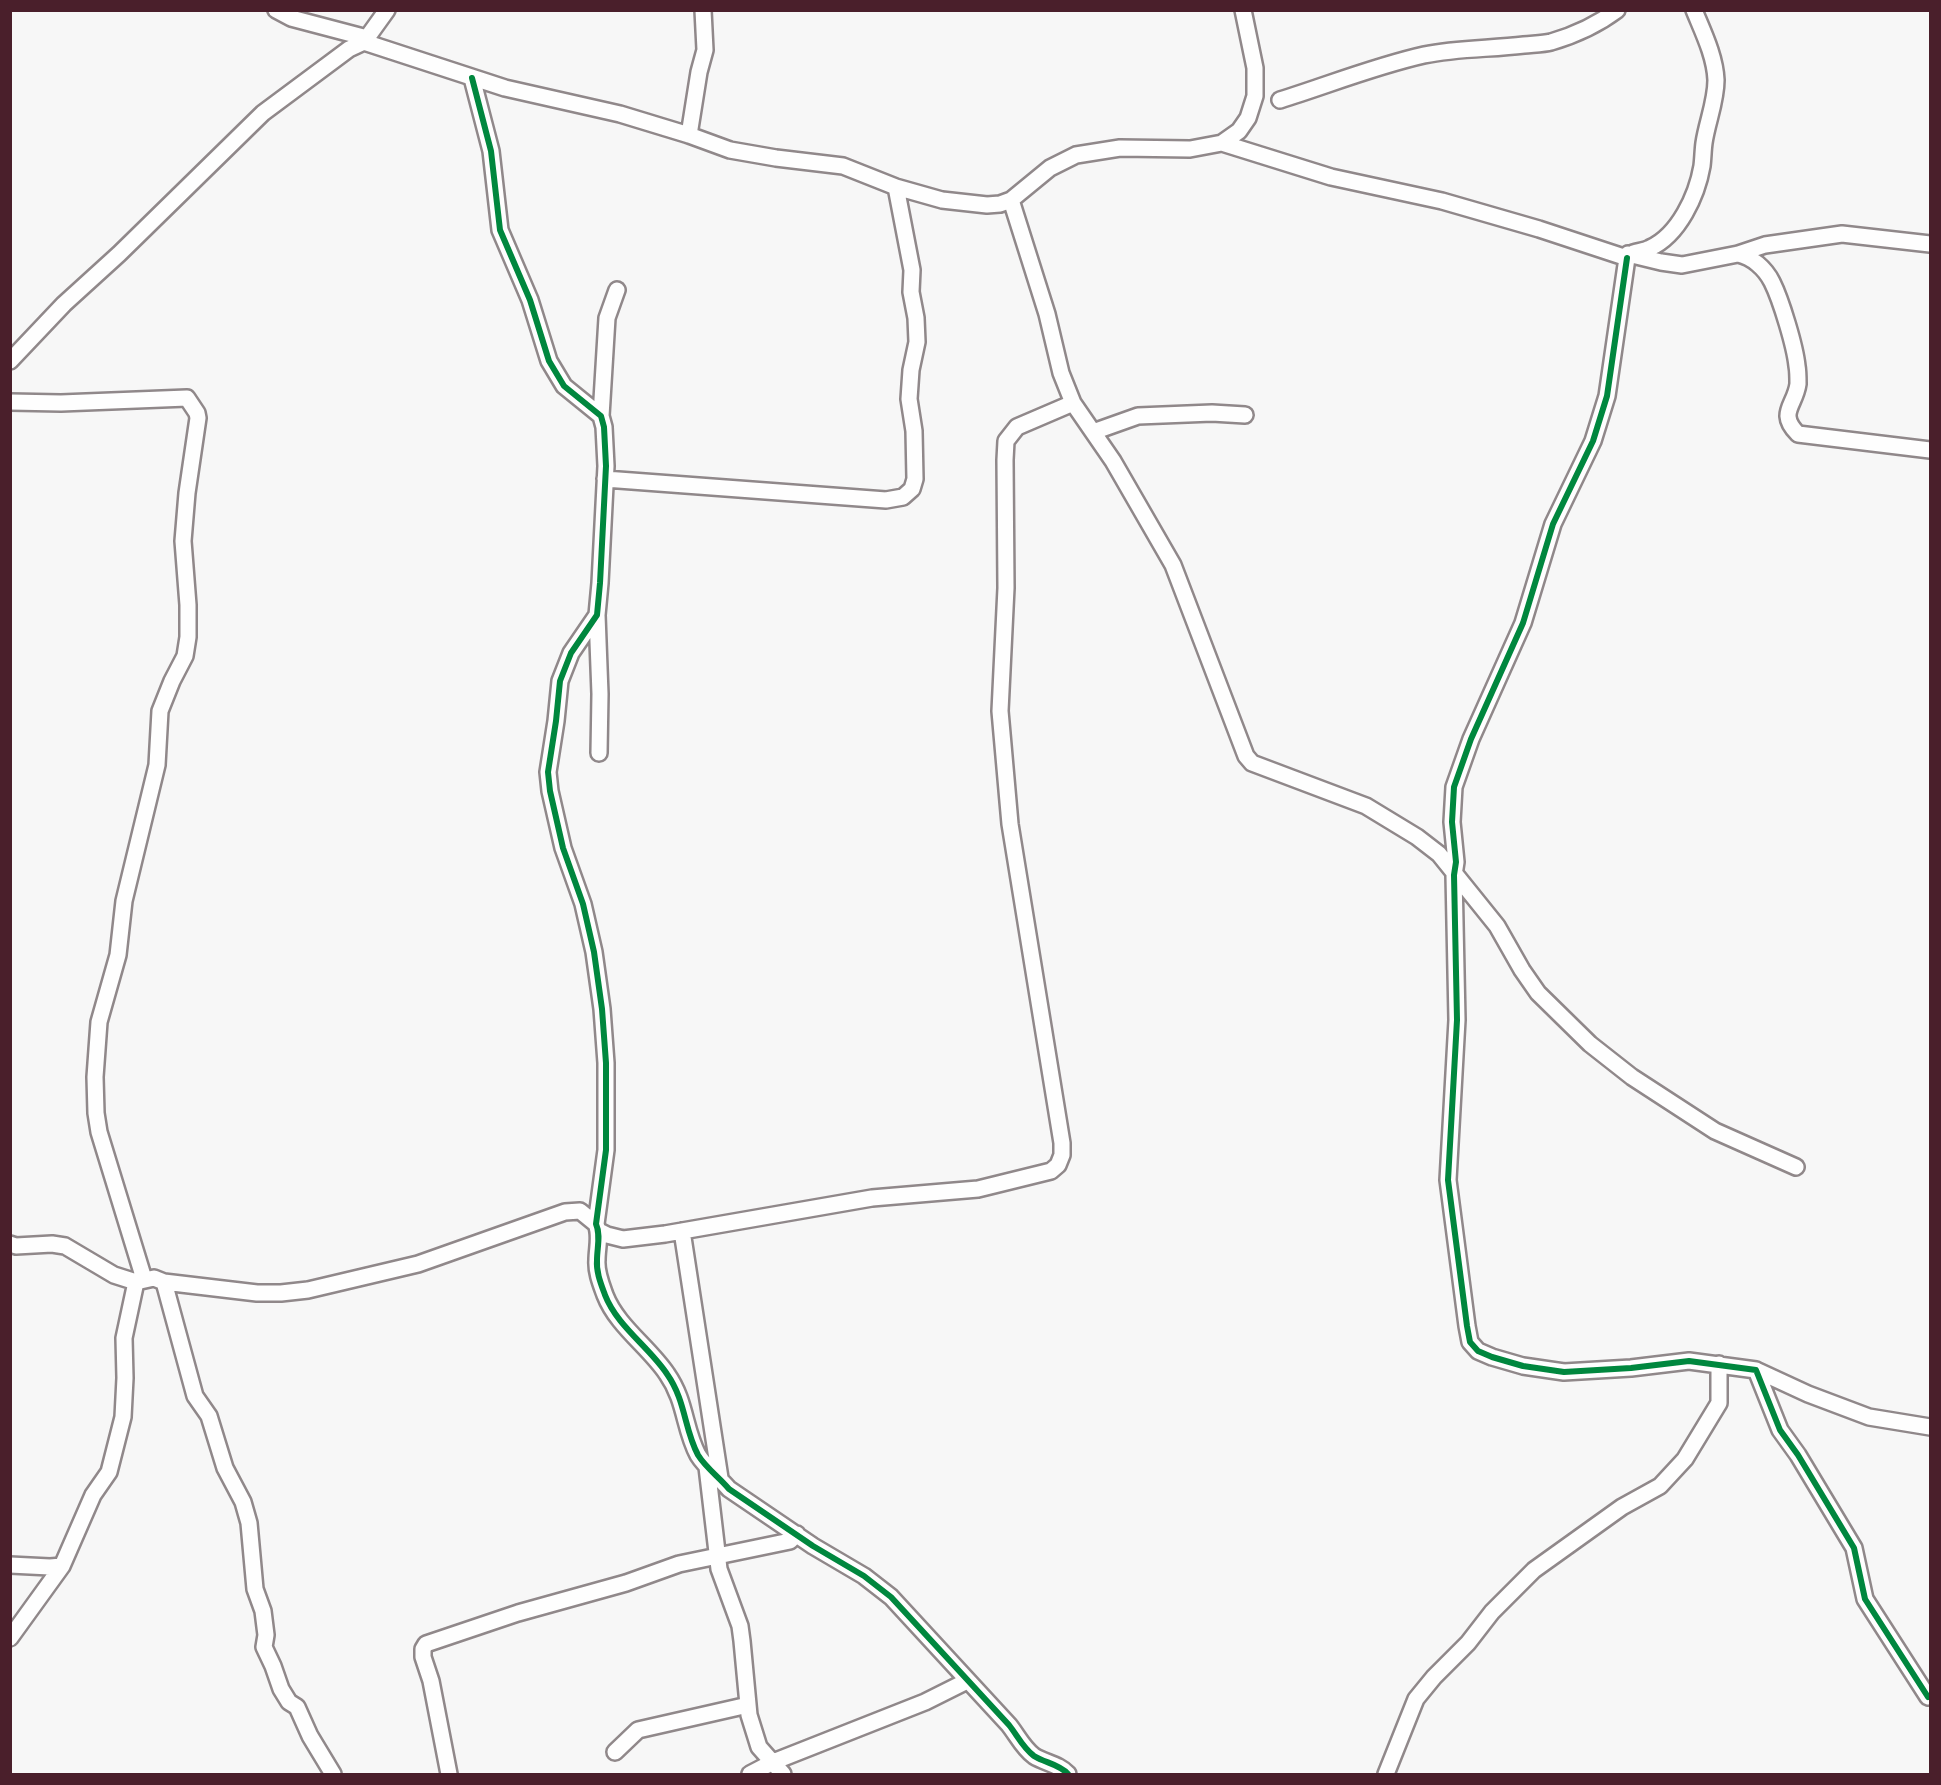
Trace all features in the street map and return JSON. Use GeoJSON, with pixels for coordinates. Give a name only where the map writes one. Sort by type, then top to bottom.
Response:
{"type":"FeatureCollection","features":[{"type":"Feature","properties":{"kind":"street"},"geometry":{"type":"LineString","coordinates":[[276,10],[291,18],[366,40],[472,78],[505,88],[620,114],[729,150],[843,166],[896,187],[942,200],[987,205],[1011,200],[1050,168],[1076,155],[1120,148],[1190,149],[1222,143],[1239,131],[1248,118],[1255,96],[1255,68],[1243,10]]}},
{"type":"Feature","properties":{"kind":"street"},"geometry":{"type":"LineString","coordinates":[[10,361],[64,304],[119,254],[263,113],[366,40],[387,10]]}},
{"type":"Feature","properties":{"kind":"street"},"geometry":{"type":"LineString","coordinates":[[689,135],[699,72],[705,50],[703,10]]}},
{"type":"Feature","properties":{"kind":"street"},"geometry":{"type":"LineString","coordinates":[[1280,100],[1380,66],[1424,56],[1452,50],[1550,42],[1582,31],[1604,20],[1617,10]]}},
{"type":"Feature","properties":{"kind":"street"},"geometry":{"type":"LineString","coordinates":[[1627,256],[1649,249],[1670,234],[1684,215],[1697,184],[1716,82],[1707,42],[1694,10]]}},
{"type":"Feature","properties":{"kind":"street"},"geometry":{"type":"LineString","coordinates":[[472,78],[490,151],[500,230],[530,300],[549,361],[564,386],[601,416]]}},
{"type":"Feature","properties":{"kind":"street"},"geometry":{"type":"LineString","coordinates":[[1222,143],[1331,177],[1442,201],[1627,256],[1682,265],[1738,254],[1765,245],[1842,234],[1930,244]]}},
{"type":"Feature","properties":{"kind":"street"},"geometry":{"type":"LineString","coordinates":[[605,479],[886,500],[903,497],[912,489],[915,479],[914,431],[909,399],[911,370],[917,342],[916,318],[911,292],[912,270],[896,187]]}},
{"type":"Feature","properties":{"kind":"street"},"geometry":{"type":"LineString","coordinates":[[1011,200],[1047,314],[1061,373],[1073,403],[1113,461],[1173,565],[1246,756],[1252,763],[1366,806],[1417,837],[1438,854],[1497,926],[1538,993],[1590,1044],[1632,1077],[1715,1131],[1796,1167]]}},
{"type":"Feature","properties":{"kind":"street"},"geometry":{"type":"LineString","coordinates":[[1738,254],[1748,256],[1756,262],[1772,281],[1789,330],[1797,365],[1798,386],[1787,412],[1792,428],[1798,434],[1930,450]]}},
{"type":"Feature","properties":{"kind":"street"},"geometry":{"type":"LineString","coordinates":[[1627,256],[1607,396],[1593,441],[1553,524],[1523,623],[1471,739],[1454,787],[1452,822],[1456,862],[1454,875],[1457,1020],[1448,1180],[1470,1342],[1478,1351],[1492,1358],[1564,1372],[1631,1368],[1689,1361],[1756,1370],[1808,1394],[1869,1417],[1930,1427]]}},
{"type":"Feature","properties":{"kind":"street"},"geometry":{"type":"LineString","coordinates":[[599,753],[600,694],[597,615],[605,479],[604,427],[601,416],[607,318],[617,290]]}},
{"type":"Feature","properties":{"kind":"street"},"geometry":{"type":"LineString","coordinates":[[10,402],[61,403],[187,398],[198,418],[187,493],[183,541],[188,621],[185,656],[172,681],[158,718],[157,765],[124,901],[118,955],[99,1022],[95,1077],[99,1132],[140,1280],[124,1338],[123,1416],[109,1472],[93,1496],[62,1566],[10,1638]]}},
{"type":"Feature","properties":{"kind":"street"},"geometry":{"type":"LineString","coordinates":[[10,1244],[65,1246],[114,1275],[140,1280],[154,1278],[164,1282],[257,1293],[290,1292],[418,1264],[565,1212],[580,1211],[607,1235],[623,1239],[872,1198],[978,1189],[1052,1171],[1058,1165],[1062,1155],[1062,1143],[1010,824],[1000,711],[1006,588],[1005,460],[1006,441],[1017,427],[1073,403]]}},
{"type":"Feature","properties":{"kind":"street"},"geometry":{"type":"LineString","coordinates":[[1093,432],[1138,416],[1212,413],[1245,415]]}},
{"type":"Feature","properties":{"kind":"street"},"geometry":{"type":"LineString","coordinates":[[597,615],[571,653],[560,681],[548,772],[563,848],[583,904],[594,952],[602,1009],[606,1063],[606,1150],[598,1227],[597,1262],[599,1278],[606,1299],[676,1387],[694,1445],[699,1457],[707,1467],[729,1489],[813,1546],[864,1576],[891,1597],[1009,1725],[1030,1753],[1063,1768],[1068,1774]]}},
{"type":"Feature","properties":{"kind":"street"},"geometry":{"type":"LineString","coordinates":[[682,1231],[720,1478]]}},
{"type":"Feature","properties":{"kind":"street"},"geometry":{"type":"LineString","coordinates":[[164,1282],[195,1396],[209,1416],[225,1468],[246,1512],[255,1589],[266,1635],[264,1647],[280,1689],[289,1702],[297,1707],[310,1736],[333,1774]]}},
{"type":"Feature","properties":{"kind":"street"},"geometry":{"type":"LineString","coordinates":[[1386,1774],[1416,1699],[1468,1643],[1492,1612],[1534,1570],[1622,1507],[1660,1485],[1685,1459],[1719,1403],[1719,1364]]}},
{"type":"Feature","properties":{"kind":"street"},"geometry":{"type":"LineString","coordinates":[[1756,1370],[1780,1430],[1798,1455],[1854,1548],[1865,1599],[1928,1697]]}},
{"type":"Feature","properties":{"kind":"street"},"geometry":{"type":"LineString","coordinates":[[707,1467],[719,1569],[740,1626],[749,1715],[759,1747],[778,1768]]}},
{"type":"Feature","properties":{"kind":"street"},"geometry":{"type":"LineString","coordinates":[[449,1774],[423,1657],[426,1644],[518,1613],[626,1583],[679,1564],[790,1541],[797,1534]]}},
{"type":"Feature","properties":{"kind":"street"},"geometry":{"type":"LineString","coordinates":[[10,1564],[62,1566]]}},
{"type":"Feature","properties":{"kind":"street"},"geometry":{"type":"LineString","coordinates":[[750,1774],[778,1768],[967,1681]]}},
{"type":"Feature","properties":{"kind":"street"},"geometry":{"type":"LineString","coordinates":[[615,1752],[638,1730],[748,1705]]}},
{"type":"Feature","properties":{"kind":"cycle path"},"geometry":{"type":"LineString","coordinates":[[472,78],[491,151],[500,230],[530,300],[549,361],[564,386],[601,416],[604,427],[606,466],[597,615],[571,653],[560,681],[548,772],[563,848],[583,904],[594,952],[602,1009],[606,1063],[606,1150],[596,1224],[599,1237],[597,1269],[602,1287],[617,1317],[667,1374],[678,1394],[698,1455],[729,1489],[813,1546],[864,1576],[891,1597],[1009,1725],[1030,1753],[1068,1774]]}},
{"type":"Feature","properties":{"kind":"cycle path"},"geometry":{"type":"LineString","coordinates":[[1627,258],[1607,396],[1593,441],[1553,524],[1523,623],[1471,739],[1454,787],[1452,822],[1456,862],[1454,875],[1457,1020],[1448,1180],[1470,1342],[1478,1351],[1492,1357],[1523,1366],[1564,1372],[1631,1368],[1689,1361],[1756,1370],[1780,1430],[1798,1455],[1854,1548],[1865,1599],[1928,1697]]}}]}
